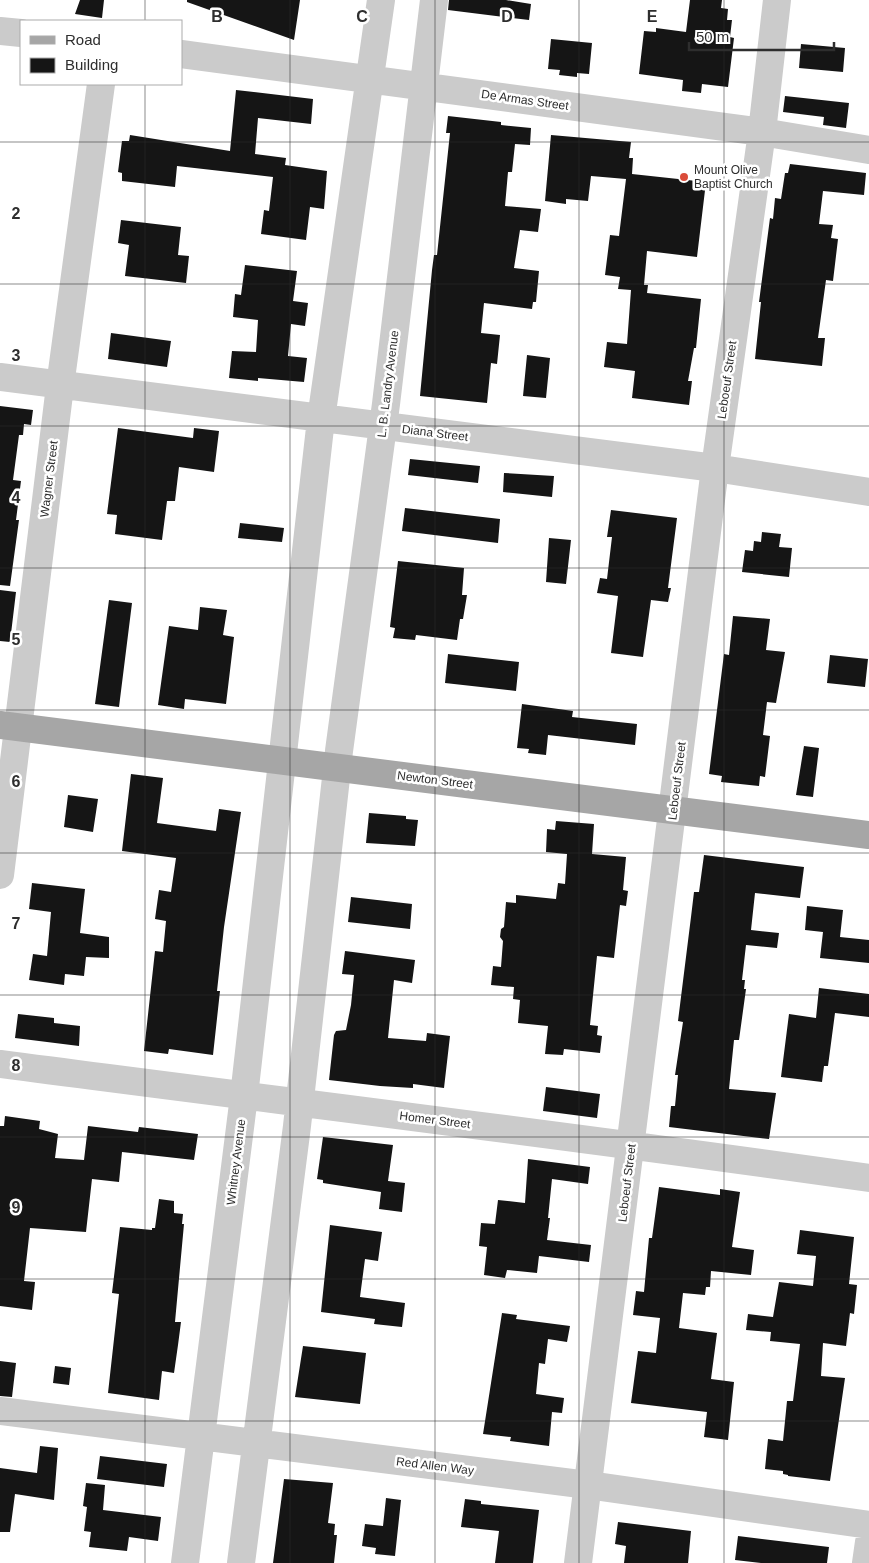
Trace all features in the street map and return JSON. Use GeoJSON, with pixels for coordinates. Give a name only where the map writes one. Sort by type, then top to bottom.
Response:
{"type":"FeatureCollection","features":[{"type":"Feature","properties":{"kind":"main road","name":"Newton Street"},"geometry":{"type":"LineString","coordinates":[[9,726],[869,835]]}},
{"type":"Feature","properties":{"kind":"street"},"geometry":{"type":"LineString","coordinates":[[281,760],[321,419],[381,0]]}},
{"type":"Feature","properties":{"kind":"street","name":"L. B. Landry Avenue"},"geometry":{"type":"LineString","coordinates":[[337,767],[383,427],[434,0]]}},
{"type":"Feature","properties":{"kind":"street","name":"Leboeuf Street"},"geometry":{"type":"LineString","coordinates":[[578,1563],[674,810],[715,468],[762,132],[777,0]]}},
{"type":"Feature","properties":{"kind":"street"},"geometry":{"type":"LineString","coordinates":[[0,31],[20,34]]}},
{"type":"Feature","properties":{"kind":"street","name":"De Armas Street"},"geometry":{"type":"LineString","coordinates":[[182,54],[762,132],[869,150]]}},
{"type":"Feature","properties":{"kind":"street","name":"Wagner Street"},"geometry":{"type":"LineString","coordinates":[[0,876],[9,726],[60,386],[101,85]]}},
{"type":"Feature","properties":{"kind":"street","name":"Diana Street"},"geometry":{"type":"LineString","coordinates":[[0,377],[715,468],[869,492]]}},
{"type":"Feature","properties":{"kind":"street","name":"Whitney Avenue"},"geometry":{"type":"LineString","coordinates":[[185,1563],[244,1096],[281,760]]}},
{"type":"Feature","properties":{"kind":"street"},"geometry":{"type":"LineString","coordinates":[[240,1563],[300,1104],[337,767]]}},
{"type":"Feature","properties":{"kind":"street","name":"Homer Street"},"geometry":{"type":"LineString","coordinates":[[0,1064],[300,1104],[632,1144],[869,1178]]}},
{"type":"Feature","properties":{"kind":"street","name":"Red Allen Way"},"geometry":{"type":"LineString","coordinates":[[0,1411],[200,1438],[588,1485],[869,1525]]}},
{"type":"Feature","properties":{"kind":"street"},"geometry":{"type":"LineString","coordinates":[[866,1563],[869,1542]]}},
{"type":"Feature","properties":{"kind":"building"},"geometry":{"type":"Polygon","coordinates":[[[80,0],[104,0],[102,18],[75,14],[80,0]]]}},
{"type":"Feature","properties":{"kind":"building"},"geometry":{"type":"Polygon","coordinates":[[[187,0],[300,0],[294,40],[187,2],[187,0]]]}},
{"type":"Feature","properties":{"kind":"building"},"geometry":{"type":"Polygon","coordinates":[[[449,0],[506,0],[531,4],[529,20],[448,10],[449,0]]]}},
{"type":"Feature","properties":{"kind":"building"},"geometry":{"type":"Polygon","coordinates":[[[690,0],[722,0],[721,8],[728,9],[727,20],[732,20],[730,37],[734,38],[728,87],[702,84],[701,93],[682,91],[683,80],[639,74],[644,31],[656,32],[656,28],[686,32],[690,0]]]}},
{"type":"Feature","properties":{"kind":"building"},"geometry":{"type":"Polygon","coordinates":[[[551,39],[592,43],[589,74],[577,73],[577,77],[559,75],[560,70],[548,69],[551,39]]]}},
{"type":"Feature","properties":{"kind":"building"},"geometry":{"type":"Polygon","coordinates":[[[801,44],[845,48],[843,72],[799,68],[801,44]]]}},
{"type":"Feature","properties":{"kind":"building"},"geometry":{"type":"Polygon","coordinates":[[[236,90],[313,99],[311,124],[258,118],[255,154],[286,158],[285,165],[327,171],[324,209],[310,207],[306,240],[261,234],[264,210],[269,211],[273,177],[177,166],[175,187],[122,181],[122,173],[118,172],[122,141],[129,141],[130,135],[230,151],[236,90]]]}},
{"type":"Feature","properties":{"kind":"building"},"geometry":{"type":"Polygon","coordinates":[[[785,96],[849,103],[846,128],[823,125],[824,117],[783,112],[785,96]]]}},
{"type":"Feature","properties":{"kind":"building"},"geometry":{"type":"Polygon","coordinates":[[[448,116],[501,122],[501,125],[531,128],[530,145],[515,144],[512,172],[508,172],[505,206],[541,209],[538,232],[520,230],[514,268],[539,271],[536,302],[533,302],[532,309],[484,303],[481,333],[500,335],[497,364],[491,363],[487,403],[420,396],[432,270],[434,255],[437,255],[450,133],[446,133],[448,116]]]}},
{"type":"Feature","properties":{"kind":"building"},"geometry":{"type":"Polygon","coordinates":[[[551,135],[631,142],[629,158],[633,158],[632,174],[706,182],[697,257],[647,251],[644,285],[648,285],[647,293],[701,299],[696,348],[694,348],[688,381],[692,381],[689,405],[632,398],[635,371],[604,367],[607,342],[627,344],[631,290],[618,289],[620,277],[605,275],[610,235],[619,236],[626,179],[591,176],[588,201],[566,199],[566,204],[545,201],[551,135]]]}},
{"type":"Feature","properties":{"kind":"building"},"geometry":{"type":"Polygon","coordinates":[[[790,164],[866,173],[864,195],[823,191],[819,224],[833,225],[831,238],[838,239],[833,281],[826,280],[818,338],[825,338],[822,366],[755,359],[761,302],[759,302],[770,218],[773,219],[775,198],[781,199],[785,173],[788,173],[790,164]]]}},
{"type":"Feature","properties":{"kind":"building"},"geometry":{"type":"Polygon","coordinates":[[[121,220],[181,227],[178,255],[189,256],[186,283],[125,276],[129,245],[118,243],[121,220]]]}},
{"type":"Feature","properties":{"kind":"building"},"geometry":{"type":"Polygon","coordinates":[[[245,265],[297,271],[293,301],[308,303],[305,326],[291,324],[288,356],[307,358],[304,382],[258,378],[258,381],[229,378],[232,351],[256,352],[258,320],[233,317],[235,294],[241,295],[245,265]]]}},
{"type":"Feature","properties":{"kind":"building"},"geometry":{"type":"Polygon","coordinates":[[[111,333],[171,341],[167,367],[108,359],[111,333]]]}},
{"type":"Feature","properties":{"kind":"building"},"geometry":{"type":"Polygon","coordinates":[[[527,355],[550,358],[546,398],[523,396],[527,355]]]}},
{"type":"Feature","properties":{"kind":"building"},"geometry":{"type":"Polygon","coordinates":[[[0,406],[33,410],[31,425],[24,424],[23,435],[19,435],[13,480],[21,481],[16,520],[19,520],[10,586],[0,585],[0,406]]]}},
{"type":"Feature","properties":{"kind":"building"},"geometry":{"type":"Polygon","coordinates":[[[118,428],[193,438],[194,428],[219,431],[214,472],[179,467],[175,501],[167,501],[162,540],[115,534],[117,515],[107,514],[118,428]]]}},
{"type":"Feature","properties":{"kind":"building"},"geometry":{"type":"Polygon","coordinates":[[[410,459],[480,466],[478,483],[408,475],[410,459]]]}},
{"type":"Feature","properties":{"kind":"building"},"geometry":{"type":"Polygon","coordinates":[[[504,473],[554,476],[552,497],[503,492],[504,473]]]}},
{"type":"Feature","properties":{"kind":"building"},"geometry":{"type":"Polygon","coordinates":[[[405,508],[500,519],[498,543],[402,531],[405,508]]]}},
{"type":"Feature","properties":{"kind":"building"},"geometry":{"type":"Polygon","coordinates":[[[611,510],[677,518],[668,602],[651,600],[643,657],[611,653],[618,596],[597,593],[600,578],[607,579],[612,537],[607,537],[611,510]]]}},
{"type":"Feature","properties":{"kind":"building"},"geometry":{"type":"Polygon","coordinates":[[[240,523],[284,528],[282,542],[238,538],[240,523]]]}},
{"type":"Feature","properties":{"kind":"building"},"geometry":{"type":"Polygon","coordinates":[[[762,532],[781,534],[779,547],[792,548],[789,577],[742,572],[745,550],[753,551],[754,541],[761,542],[762,532]]]}},
{"type":"Feature","properties":{"kind":"building"},"geometry":{"type":"Polygon","coordinates":[[[549,538],[571,540],[566,584],[546,582],[549,538]]]}},
{"type":"Feature","properties":{"kind":"building"},"geometry":{"type":"Polygon","coordinates":[[[398,561],[464,568],[462,595],[467,595],[463,619],[460,619],[457,640],[416,635],[415,640],[393,638],[395,628],[390,627],[398,561]]]}},
{"type":"Feature","properties":{"kind":"building"},"geometry":{"type":"Polygon","coordinates":[[[0,590],[16,592],[10,642],[0,641],[0,590]]]}},
{"type":"Feature","properties":{"kind":"building"},"geometry":{"type":"Polygon","coordinates":[[[109,600],[132,603],[119,707],[95,704],[109,600]]]}},
{"type":"Feature","properties":{"kind":"building"},"geometry":{"type":"Polygon","coordinates":[[[200,607],[227,610],[223,635],[234,637],[226,704],[185,699],[184,709],[158,705],[169,626],[198,630],[200,607]]]}},
{"type":"Feature","properties":{"kind":"building"},"geometry":{"type":"Polygon","coordinates":[[[733,616],[770,619],[766,650],[785,652],[776,703],[767,702],[763,735],[770,736],[765,777],[760,776],[759,786],[721,782],[722,776],[709,774],[724,654],[729,655],[733,616]]]}},
{"type":"Feature","properties":{"kind":"building"},"geometry":{"type":"Polygon","coordinates":[[[448,654],[519,662],[516,691],[445,683],[448,654]]]}},
{"type":"Feature","properties":{"kind":"building"},"geometry":{"type":"Polygon","coordinates":[[[830,655],[868,659],[865,687],[827,683],[830,655]]]}},
{"type":"Feature","properties":{"kind":"building"},"geometry":{"type":"Polygon","coordinates":[[[522,704],[573,711],[572,717],[637,724],[635,745],[548,735],[546,755],[528,753],[529,749],[517,748],[522,704]]]}},
{"type":"Feature","properties":{"kind":"building"},"geometry":{"type":"Polygon","coordinates":[[[804,746],[819,748],[813,797],[796,795],[804,746]]]}},
{"type":"Feature","properties":{"kind":"building"},"geometry":{"type":"Polygon","coordinates":[[[131,774],[163,778],[157,823],[216,831],[219,809],[241,812],[224,927],[213,1055],[169,1049],[168,1054],[144,1051],[155,951],[163,952],[166,921],[155,919],[159,890],[171,892],[176,858],[122,851],[131,774]]]}},
{"type":"Feature","properties":{"kind":"building"},"geometry":{"type":"Polygon","coordinates":[[[68,795],[98,799],[93,832],[64,827],[68,795]]]}},
{"type":"Feature","properties":{"kind":"building"},"geometry":{"type":"Polygon","coordinates":[[[369,813],[406,816],[406,819],[418,820],[415,846],[366,843],[369,813]]]}},
{"type":"Feature","properties":{"kind":"building"},"geometry":{"type":"Polygon","coordinates":[[[556,821],[594,824],[592,854],[626,857],[623,890],[628,891],[626,906],[620,905],[614,958],[597,956],[590,1025],[598,1026],[597,1035],[602,1036],[600,1053],[564,1049],[563,1055],[545,1054],[548,1026],[518,1023],[520,1000],[513,999],[514,987],[491,985],[493,966],[501,967],[503,941],[500,937],[501,929],[504,927],[506,902],[516,903],[516,895],[556,899],[558,883],[565,884],[567,854],[546,852],[547,829],[555,830],[556,821]]]}},
{"type":"Feature","properties":{"kind":"building"},"geometry":{"type":"Polygon","coordinates":[[[704,855],[804,867],[800,898],[755,893],[751,930],[779,933],[777,948],[746,945],[742,980],[745,980],[744,989],[746,989],[739,1040],[734,1040],[729,1089],[776,1093],[769,1139],[669,1127],[671,1106],[675,1106],[678,1075],[675,1075],[683,1022],[678,1021],[694,892],[699,892],[704,855]]]}},
{"type":"Feature","properties":{"kind":"building"},"geometry":{"type":"Polygon","coordinates":[[[32,883],[85,889],[80,933],[109,937],[109,958],[86,957],[84,976],[65,974],[64,985],[29,980],[33,954],[47,956],[51,912],[29,909],[32,883]]]}},
{"type":"Feature","properties":{"kind":"building"},"geometry":{"type":"Polygon","coordinates":[[[351,897],[412,904],[410,929],[348,922],[351,897]]]}},
{"type":"Feature","properties":{"kind":"building"},"geometry":{"type":"Polygon","coordinates":[[[807,906],[843,910],[840,937],[869,940],[869,963],[820,958],[823,932],[805,930],[807,906]]]}},
{"type":"Feature","properties":{"kind":"building"},"geometry":{"type":"Polygon","coordinates":[[[345,951],[415,960],[412,983],[394,980],[388,1038],[426,1041],[427,1033],[450,1036],[444,1088],[413,1084],[413,1088],[380,1086],[329,1080],[334,1035],[336,1031],[346,1030],[351,1005],[354,975],[342,974],[345,951]]]}},
{"type":"Feature","properties":{"kind":"building"},"geometry":{"type":"Polygon","coordinates":[[[819,988],[869,994],[869,1017],[835,1013],[828,1066],[824,1066],[822,1082],[781,1077],[789,1014],[816,1018],[819,988]]]}},
{"type":"Feature","properties":{"kind":"building"},"geometry":{"type":"Polygon","coordinates":[[[18,1014],[54,1018],[54,1023],[80,1026],[79,1046],[15,1038],[18,1014]]]}},
{"type":"Feature","properties":{"kind":"building"},"geometry":{"type":"Polygon","coordinates":[[[546,1087],[600,1094],[597,1118],[543,1111],[546,1087]]]}},
{"type":"Feature","properties":{"kind":"building"},"geometry":{"type":"Polygon","coordinates":[[[5,1116],[40,1121],[39,1129],[58,1134],[55,1158],[84,1160],[88,1126],[138,1132],[139,1127],[198,1134],[194,1160],[122,1152],[119,1182],[92,1179],[86,1232],[30,1228],[24,1281],[35,1282],[32,1310],[0,1306],[0,1126],[4,1126],[5,1116]]]}},
{"type":"Feature","properties":{"kind":"building"},"geometry":{"type":"Polygon","coordinates":[[[323,1137],[393,1145],[388,1181],[405,1183],[402,1212],[379,1209],[381,1192],[323,1183],[323,1180],[317,1179],[323,1137]]]}},
{"type":"Feature","properties":{"kind":"building"},"geometry":{"type":"Polygon","coordinates":[[[528,1159],[590,1167],[588,1184],[552,1179],[547,1240],[591,1245],[589,1262],[539,1256],[537,1273],[507,1270],[505,1278],[484,1275],[487,1247],[479,1246],[481,1223],[495,1224],[498,1200],[525,1203],[528,1159]]]}},
{"type":"Feature","properties":{"kind":"building"},"geometry":{"type":"Polygon","coordinates":[[[659,1187],[720,1195],[720,1189],[740,1192],[732,1247],[754,1250],[751,1275],[711,1271],[710,1287],[706,1287],[705,1295],[683,1293],[679,1328],[717,1333],[711,1379],[734,1382],[728,1440],[704,1437],[707,1412],[631,1403],[638,1351],[656,1353],[660,1318],[633,1315],[636,1291],[644,1292],[649,1238],[652,1238],[659,1187]]]}},
{"type":"Feature","properties":{"kind":"building"},"geometry":{"type":"Polygon","coordinates":[[[159,1199],[174,1201],[174,1213],[183,1214],[182,1224],[184,1224],[175,1322],[181,1322],[178,1345],[174,1373],[162,1371],[159,1400],[108,1393],[119,1294],[112,1293],[120,1227],[152,1230],[152,1228],[155,1228],[159,1199]]]}},
{"type":"Feature","properties":{"kind":"building"},"geometry":{"type":"Polygon","coordinates":[[[330,1225],[382,1232],[378,1261],[365,1259],[360,1297],[405,1303],[402,1327],[374,1324],[375,1319],[321,1312],[330,1225]]]}},
{"type":"Feature","properties":{"kind":"building"},"geometry":{"type":"Polygon","coordinates":[[[800,1230],[854,1237],[849,1284],[857,1285],[854,1314],[850,1313],[846,1346],[823,1343],[821,1376],[845,1378],[830,1481],[788,1476],[783,1474],[783,1471],[765,1469],[768,1439],[783,1441],[787,1401],[793,1401],[800,1344],[770,1341],[771,1332],[746,1330],[748,1314],[773,1317],[779,1282],[813,1286],[816,1256],[797,1254],[800,1230]]]}},
{"type":"Feature","properties":{"kind":"building"},"geometry":{"type":"Polygon","coordinates":[[[502,1313],[517,1315],[516,1319],[570,1326],[567,1342],[548,1339],[545,1364],[539,1363],[536,1394],[564,1398],[562,1413],[552,1412],[549,1446],[510,1441],[511,1437],[483,1434],[502,1313]]]}},
{"type":"Feature","properties":{"kind":"building"},"geometry":{"type":"Polygon","coordinates":[[[303,1346],[366,1353],[360,1404],[295,1397],[303,1346]]]}},
{"type":"Feature","properties":{"kind":"building"},"geometry":{"type":"Polygon","coordinates":[[[0,1361],[16,1363],[12,1397],[0,1396],[0,1361]]]}},
{"type":"Feature","properties":{"kind":"building"},"geometry":{"type":"Polygon","coordinates":[[[55,1366],[71,1368],[69,1385],[53,1383],[55,1366]]]}},
{"type":"Feature","properties":{"kind":"building"},"geometry":{"type":"Polygon","coordinates":[[[40,1446],[58,1448],[54,1500],[15,1494],[10,1532],[0,1532],[0,1468],[37,1473],[40,1446]]]}},
{"type":"Feature","properties":{"kind":"building"},"geometry":{"type":"Polygon","coordinates":[[[100,1456],[167,1464],[164,1487],[97,1479],[100,1456]]]}},
{"type":"Feature","properties":{"kind":"building"},"geometry":{"type":"Polygon","coordinates":[[[284,1479],[333,1483],[328,1523],[335,1524],[334,1535],[337,1535],[334,1563],[273,1563],[284,1479]]]}},
{"type":"Feature","properties":{"kind":"building"},"geometry":{"type":"Polygon","coordinates":[[[86,1483],[105,1485],[103,1510],[161,1517],[158,1541],[129,1537],[127,1551],[89,1547],[91,1532],[84,1531],[87,1507],[83,1506],[86,1483]]]}},
{"type":"Feature","properties":{"kind":"building"},"geometry":{"type":"Polygon","coordinates":[[[386,1498],[401,1500],[395,1556],[375,1554],[376,1548],[362,1546],[365,1524],[383,1526],[386,1498]]]}},
{"type":"Feature","properties":{"kind":"building"},"geometry":{"type":"Polygon","coordinates":[[[465,1499],[481,1501],[481,1504],[539,1510],[533,1563],[495,1563],[499,1531],[461,1527],[465,1499]]]}},
{"type":"Feature","properties":{"kind":"building"},"geometry":{"type":"Polygon","coordinates":[[[618,1522],[691,1531],[688,1563],[624,1563],[626,1546],[615,1544],[618,1522]]]}},
{"type":"Feature","properties":{"kind":"building"},"geometry":{"type":"Polygon","coordinates":[[[738,1536],[829,1547],[827,1563],[761,1563],[735,1560],[738,1536]]]}},
{"type":"Feature","properties":{"kind":"place","name":"Mount Olive Baptist Church"},"geometry":{"type":"Point","coordinates":[684,177]}}]}
